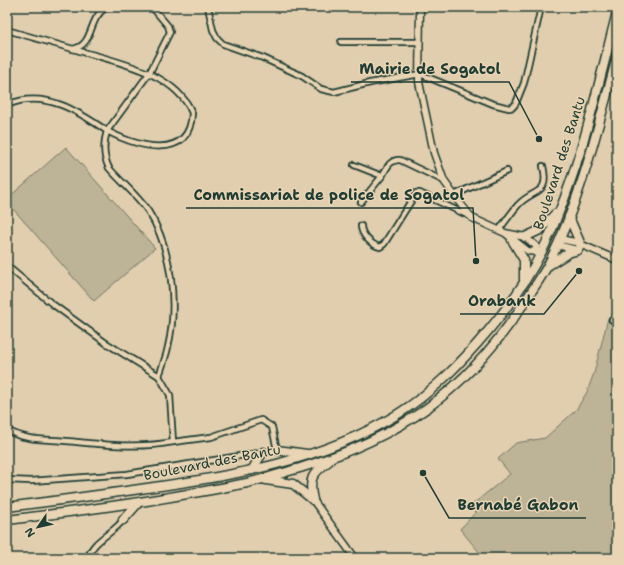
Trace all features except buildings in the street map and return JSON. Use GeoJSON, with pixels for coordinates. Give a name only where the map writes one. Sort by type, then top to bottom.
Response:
{"type":"FeatureCollection","features":[{"type":"Feature","properties":{"kind":"highway","name":"Boulevard des Bantu"},"geometry":{"type":"LineString","coordinates":[[7,507],[180,484],[252,470],[310,454],[379,425],[431,390],[467,357],[498,319],[523,283],[542,251],[560,209],[579,153],[617,12]]}},
{"type":"Feature","properties":{"kind":"highway","name":"Boulevard des Bantu"},"geometry":{"type":"LineString","coordinates":[[7,520],[138,503],[262,480],[332,458],[386,435],[448,392],[464,378],[494,344],[548,265],[559,242],[586,167],[617,57]]}},
{"type":"Feature","properties":{"kind":"highway"},"geometry":{"type":"LineString","coordinates":[[526,237],[540,230],[560,209]]}},
{"type":"Feature","properties":{"kind":"highway"},"geometry":{"type":"LineString","coordinates":[[548,265],[568,253],[582,247],[569,216]]}},
{"type":"Feature","properties":{"kind":"highway"},"geometry":{"type":"LineString","coordinates":[[512,240],[524,260],[523,283]]}},
{"type":"Feature","properties":{"kind":"highway"},"geometry":{"type":"LineString","coordinates":[[277,450],[310,454]]}},
{"type":"Feature","properties":{"kind":"highway"},"geometry":{"type":"LineString","coordinates":[[252,470],[263,452]]}},
{"type":"Feature","properties":{"kind":"highway"},"geometry":{"type":"LineString","coordinates":[[314,500],[311,478],[315,472],[332,458]]}},
{"type":"Feature","properties":{"kind":"highway"},"geometry":{"type":"LineString","coordinates":[[262,480],[293,484],[314,500]]}},
{"type":"Feature","properties":{"kind":"highway"},"geometry":{"type":"LineString","coordinates":[[123,520],[138,503]]}},
{"type":"Feature","properties":{"kind":"highway"},"geometry":{"type":"LineString","coordinates":[[116,505],[122,512],[123,520]]}},
{"type":"Feature","properties":{"kind":"street"},"geometry":{"type":"LineString","coordinates":[[73,49],[79,48],[84,43],[90,35],[98,13],[107,7]]}},
{"type":"Feature","properties":{"kind":"street"},"geometry":{"type":"LineString","coordinates":[[152,7],[168,26],[170,32],[150,72],[108,131],[104,146],[105,160],[109,168],[148,211],[162,237],[170,269],[172,297],[170,333],[160,376]]}},
{"type":"Feature","properties":{"kind":"street"},"geometry":{"type":"LineString","coordinates":[[208,7],[213,30],[217,38],[223,44],[263,58],[302,76],[321,89],[334,92],[370,83],[420,74],[502,107],[513,107],[524,83],[541,7]]}},
{"type":"Feature","properties":{"kind":"street"},"geometry":{"type":"LineString","coordinates":[[420,7],[421,95],[431,141],[444,181],[472,218]]}},
{"type":"Feature","properties":{"kind":"street"},"geometry":{"type":"LineString","coordinates":[[7,30],[150,72],[171,88],[190,108],[192,114],[188,131],[177,143],[156,147],[130,142],[108,131],[81,113],[52,101],[30,100],[7,105]]}},
{"type":"Feature","properties":{"kind":"street"},"geometry":{"type":"LineString","coordinates":[[341,42],[420,42]]}},
{"type":"Feature","properties":{"kind":"street"},"geometry":{"type":"LineString","coordinates":[[361,202],[391,162],[395,159],[444,181]]}},
{"type":"Feature","properties":{"kind":"street"},"geometry":{"type":"LineString","coordinates":[[354,165],[382,176]]}},
{"type":"Feature","properties":{"kind":"street"},"geometry":{"type":"LineString","coordinates":[[502,232],[518,205],[542,189],[546,179],[543,166]]}},
{"type":"Feature","properties":{"kind":"street"},"geometry":{"type":"LineString","coordinates":[[454,195],[507,171]]}},
{"type":"Feature","properties":{"kind":"street"},"geometry":{"type":"LineString","coordinates":[[361,226],[362,234],[376,246],[380,247],[384,244],[416,193],[420,193],[502,232],[526,237],[536,246],[536,252],[528,251],[502,232]]}},
{"type":"Feature","properties":{"kind":"street"},"geometry":{"type":"LineString","coordinates":[[559,242],[582,247],[617,260]]}},
{"type":"Feature","properties":{"kind":"street"},"geometry":{"type":"LineString","coordinates":[[7,266],[67,315],[106,343],[160,376],[170,395],[173,442]]}},
{"type":"Feature","properties":{"kind":"street"},"geometry":{"type":"LineString","coordinates":[[612,320],[617,314]]}},
{"type":"Feature","properties":{"kind":"street"},"geometry":{"type":"LineString","coordinates":[[7,430],[25,438],[109,445],[141,446],[211,437],[261,420],[272,428],[277,450],[127,474],[31,481],[7,480]]}},
{"type":"Feature","properties":{"kind":"street"},"geometry":{"type":"LineString","coordinates":[[314,500],[356,557]]}},
{"type":"Feature","properties":{"kind":"street"},"geometry":{"type":"LineString","coordinates":[[88,558],[93,547],[114,531],[123,520]]}},
{"type":"Feature","properties":{"kind":"shaded area"},"geometry":{"type":"Polygon","coordinates":[[[66,147],[155,248],[94,301],[7,202],[7,199],[66,147]]]}},
{"type":"Feature","properties":{"kind":"shaded area"},"geometry":{"type":"Polygon","coordinates":[[[608,318],[617,326],[617,558],[484,558],[460,529],[477,511],[473,504],[510,474],[498,459],[516,443],[545,438],[576,410],[587,392],[594,373],[608,318]]]}},
{"type":"Feature","properties":{"kind":"place","name":"Mairie de Sogatol"},"geometry":{"type":"Point","coordinates":[539,139]}},
{"type":"Feature","properties":{"kind":"place","name":"Commissariat de police de Sogatol"},"geometry":{"type":"Point","coordinates":[476,261]}},
{"type":"Feature","properties":{"kind":"place","name":"Orabank"},"geometry":{"type":"Point","coordinates":[579,271]}},
{"type":"Feature","properties":{"kind":"place","name":"Bernabé Gabon"},"geometry":{"type":"Point","coordinates":[423,473]}}]}
